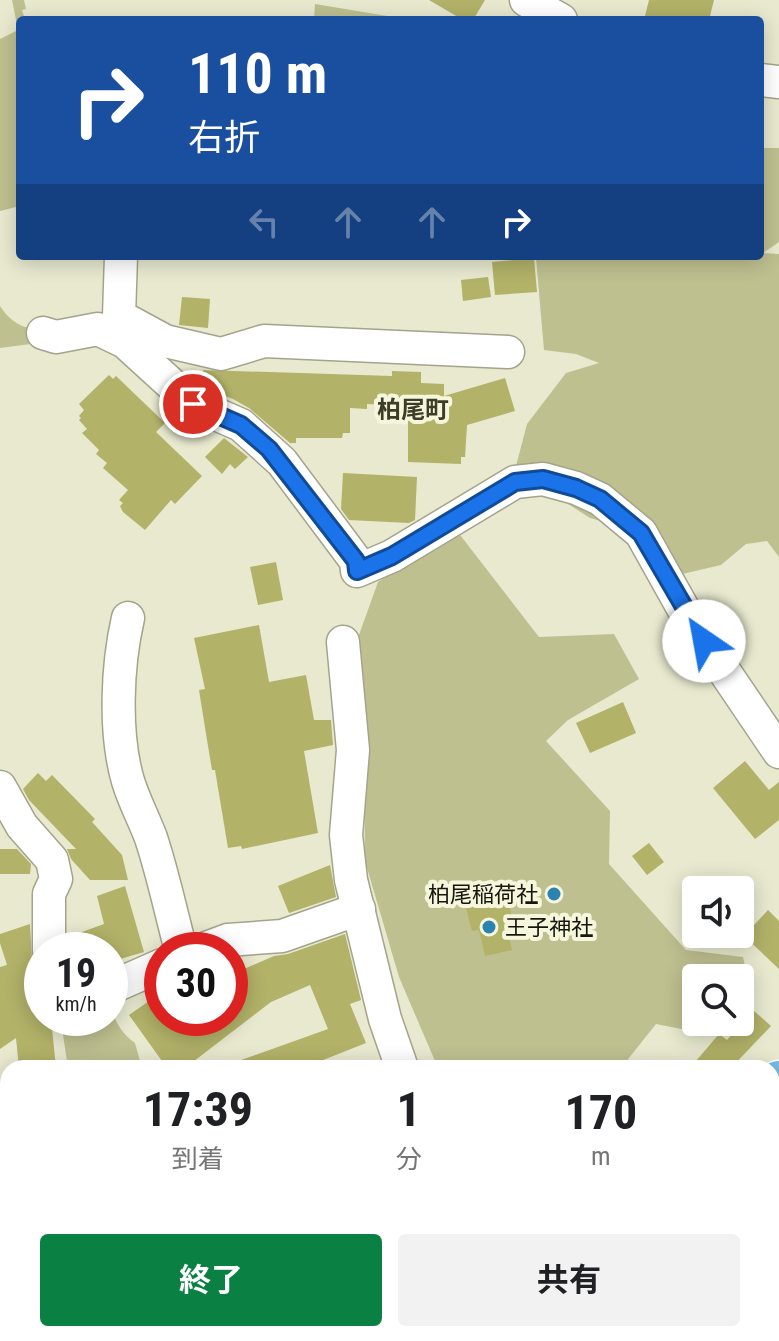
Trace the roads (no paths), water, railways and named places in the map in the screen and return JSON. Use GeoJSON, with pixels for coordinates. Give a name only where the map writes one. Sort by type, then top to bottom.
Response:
{"type":"FeatureCollection","features":[{"type":"Feature","properties":{"kind":"street"},"geometry":{"type":"LineString","coordinates":[[526,0],[554,16]]}},
{"type":"Feature","properties":{"kind":"street"},"geometry":{"type":"LineString","coordinates":[[109,323],[120,260]]}},
{"type":"Feature","properties":{"kind":"street"},"geometry":{"type":"LineString","coordinates":[[109,323],[125,342],[193,404],[241,425],[269,449],[356,561],[357,571],[392,556],[515,482],[543,479],[576,488],[600,499],[641,533],[689,619],[779,752]]}},
{"type":"Feature","properties":{"kind":"street"},"geometry":{"type":"LineString","coordinates":[[43,333],[56,337],[109,323],[165,341],[221,354],[264,341],[508,352]]}},
{"type":"Feature","properties":{"kind":"street"},"geometry":{"type":"LineString","coordinates":[[128,618],[120,654],[119,683],[121,731],[128,779],[151,839],[176,932]]}},
{"type":"Feature","properties":{"kind":"street"},"geometry":{"type":"LineString","coordinates":[[343,642],[353,750],[346,835],[351,880],[385,1019],[399,1060]]}},
{"type":"Feature","properties":{"kind":"street"},"geometry":{"type":"LineString","coordinates":[[0,787],[22,826],[52,860],[56,879],[49,894],[49,932]]}},
{"type":"Feature","properties":{"kind":"street"},"geometry":{"type":"LineString","coordinates":[[248,939],[282,936],[359,909]]}},
{"type":"Feature","properties":{"kind":"place","name":"柏尾稲荷社"},"geometry":{"type":"Point","coordinates":[554,894]}},
{"type":"Feature","properties":{"kind":"place","name":"王子神社"},"geometry":{"type":"Point","coordinates":[489,927]}},
{"type":"Feature","properties":{"kind":"district","name":"柏尾町"},"geometry":{"type":"Point","coordinates":[413,410]}}]}
